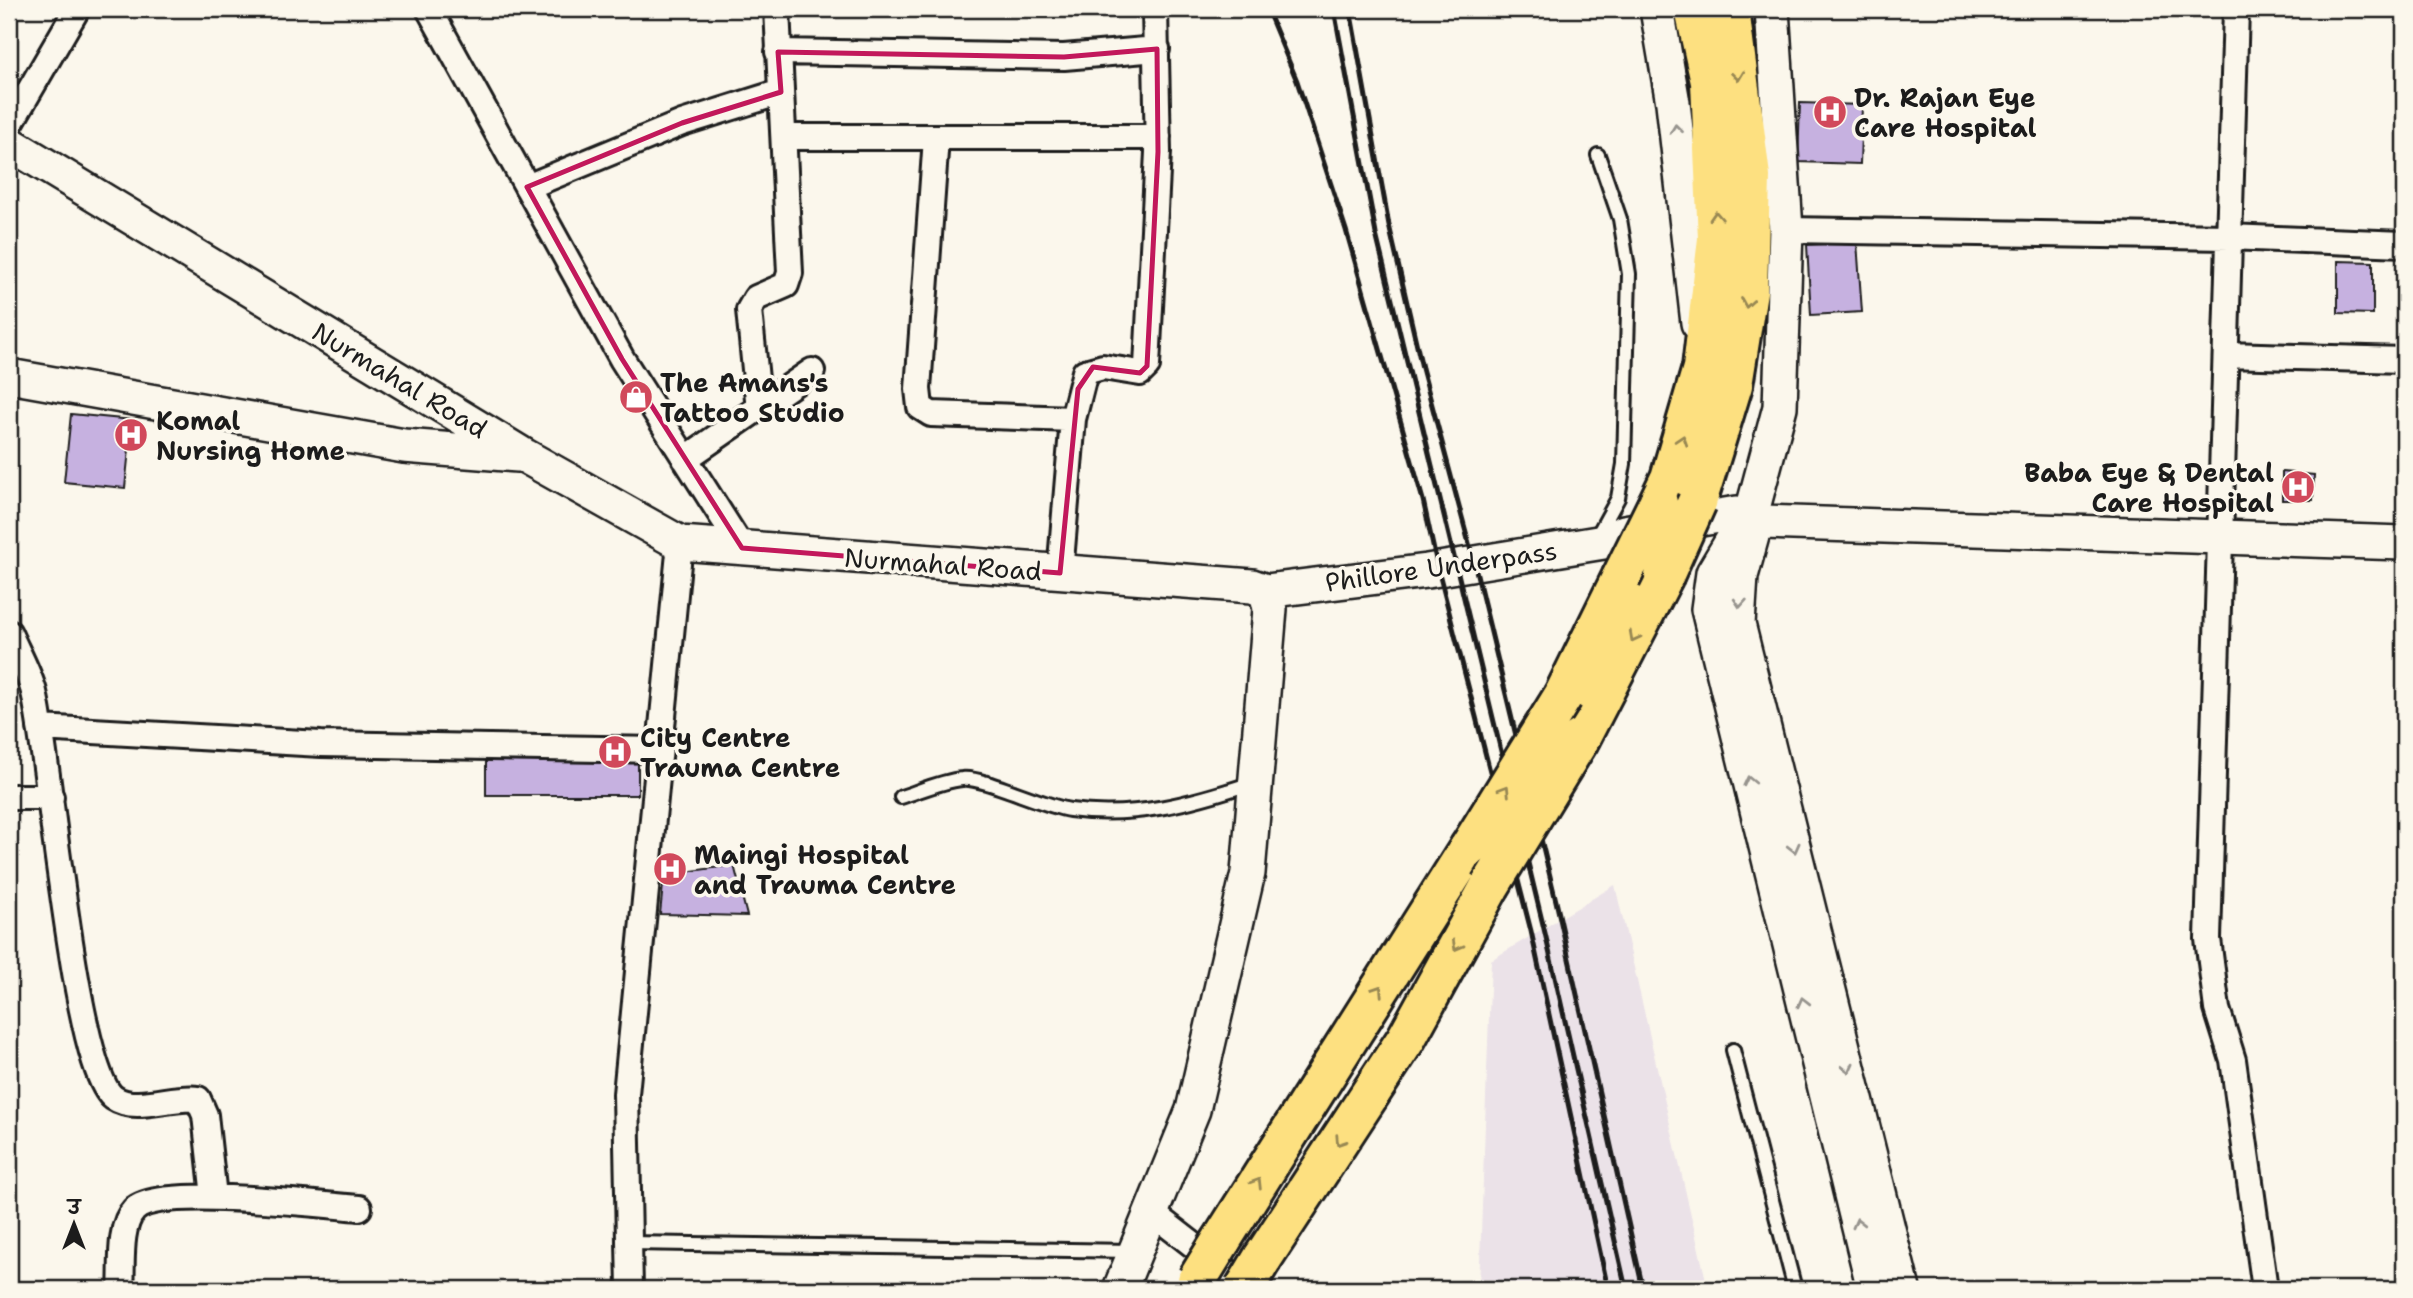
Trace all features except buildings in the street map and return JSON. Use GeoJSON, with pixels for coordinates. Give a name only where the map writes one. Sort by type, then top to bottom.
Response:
{"type":"FeatureCollection","features":[{"type":"Feature","properties":{"kind":"highway"},"geometry":{"type":"LineString","coordinates":[[1194,1285],[1563,696],[1670,478],[1702,368],[1717,239],[1710,82],[1694,9]]}},
{"type":"Feature","properties":{"kind":"highway"},"geometry":{"type":"LineString","coordinates":[[1252,1279],[1406,1039],[1490,886],[1580,739],[1664,576],[1697,502],[1733,385],[1748,291],[1751,177],[1730,9]]}},
{"type":"Feature","properties":{"kind":"street"},"geometry":{"type":"LineString","coordinates":[[429,9],[622,359],[742,548]]}},
{"type":"Feature","properties":{"kind":"street"},"geometry":{"type":"LineString","coordinates":[[759,409],[749,310],[755,298],[781,289],[788,280],[777,9]]}},
{"type":"Feature","properties":{"kind":"street"},"geometry":{"type":"LineString","coordinates":[[1060,573],[1073,419],[1085,372],[1102,367],[1140,373],[1146,370],[1155,263],[1158,137],[1155,9]]}},
{"type":"Feature","properties":{"kind":"street"},"geometry":{"type":"LineString","coordinates":[[1657,9],[1675,116],[1702,368]]}},
{"type":"Feature","properties":{"kind":"street"},"geometry":{"type":"LineString","coordinates":[[1772,9],[1786,230],[1780,407],[1747,523],[1738,624],[1903,1289]]}},
{"type":"Feature","properties":{"kind":"street"},"geometry":{"type":"LineString","coordinates":[[2236,9],[2208,947],[2217,1009],[2233,1060],[2266,1289]]}},
{"type":"Feature","properties":{"kind":"street"},"geometry":{"type":"LineString","coordinates":[[9,126],[67,13]]}},
{"type":"Feature","properties":{"kind":"street"},"geometry":{"type":"LineString","coordinates":[[778,52],[1064,57],[1157,49]]}},
{"type":"Feature","properties":{"kind":"street"},"geometry":{"type":"LineString","coordinates":[[527,187],[682,123],[780,92]]}},
{"type":"Feature","properties":{"kind":"street"},"geometry":{"type":"LineString","coordinates":[[784,137],[1158,137]]}},
{"type":"Feature","properties":{"kind":"street"},"geometry":{"type":"LineString","coordinates":[[936,138],[920,407],[931,414],[1073,419]]}},
{"type":"Feature","properties":{"kind":"street","name":"Nurmahal Road"},"geometry":{"type":"LineString","coordinates":[[9,143],[524,456],[680,543],[1252,586],[1266,591]]}},
{"type":"Feature","properties":{"kind":"street"},"geometry":{"type":"LineString","coordinates":[[1786,230],[2229,237],[2404,244]]}},
{"type":"Feature","properties":{"kind":"street"},"geometry":{"type":"LineString","coordinates":[[2226,355],[2404,360]]}},
{"type":"Feature","properties":{"kind":"street"},"geometry":{"type":"LineString","coordinates":[[685,459],[812,371]]}},
{"type":"Feature","properties":{"kind":"street"},"geometry":{"type":"LineString","coordinates":[[9,376],[404,446],[524,456]]}},
{"type":"Feature","properties":{"kind":"street"},"geometry":{"type":"LineString","coordinates":[[1747,523],[2221,535],[2404,543]]}},
{"type":"Feature","properties":{"kind":"street"},"geometry":{"type":"LineString","coordinates":[[1747,523],[1713,573],[1708,609],[1874,1289]]}},
{"type":"Feature","properties":{"kind":"street","name":"Phillore Underpass"},"geometry":{"type":"LineString","coordinates":[[1266,591],[1427,571],[1605,542],[1625,548],[1747,523]]}},
{"type":"Feature","properties":{"kind":"street"},"geometry":{"type":"LineString","coordinates":[[630,1289],[626,1094],[680,543]]}},
{"type":"Feature","properties":{"kind":"street"},"geometry":{"type":"LineString","coordinates":[[1119,1289],[1193,1111],[1248,873],[1270,608],[1266,591]]}},
{"type":"Feature","properties":{"kind":"street"},"geometry":{"type":"LineString","coordinates":[[9,633],[34,690],[72,955],[90,1056],[102,1084],[114,1098],[133,1104],[186,1097],[198,1099],[205,1115],[214,1197]]}},
{"type":"Feature","properties":{"kind":"street"},"geometry":{"type":"LineString","coordinates":[[9,691],[34,690]]}},
{"type":"Feature","properties":{"kind":"street"},"geometry":{"type":"LineString","coordinates":[[40,728],[321,744],[659,750]]}},
{"type":"Feature","properties":{"kind":"street"},"geometry":{"type":"LineString","coordinates":[[9,797],[51,797]]}},
{"type":"Feature","properties":{"kind":"street"},"geometry":{"type":"LineString","coordinates":[[121,1289],[127,1222],[135,1210],[146,1202],[214,1197],[359,1208]]}},
{"type":"Feature","properties":{"kind":"street"},"geometry":{"type":"LineString","coordinates":[[1152,1213],[1252,1279]]}},
{"type":"Feature","properties":{"kind":"lane"},"geometry":{"type":"LineString","coordinates":[[1598,155],[1620,219],[1629,275],[1625,464],[1605,542]]}},
{"type":"Feature","properties":{"kind":"lane"},"geometry":{"type":"LineString","coordinates":[[901,797],[969,779],[1035,802],[1071,810],[1146,812],[1189,804],[1256,782]]}},
{"type":"Feature","properties":{"kind":"lane"},"geometry":{"type":"LineString","coordinates":[[1734,1050],[1795,1289]]}},
{"type":"Feature","properties":{"kind":"lane"},"geometry":{"type":"LineString","coordinates":[[629,1243],[1137,1251]]}},
{"type":"Feature","properties":{"kind":"highlighted area"},"geometry":{"type":"Polygon","coordinates":[[[1157,49],[1158,152],[1147,366],[1140,373],[1093,367],[1078,389],[1060,573],[742,548],[622,359],[527,187],[682,123],[781,92],[778,52],[1064,57],[1157,49]]]}},
{"type":"Feature","properties":{"kind":"shaded area"},"geometry":{"type":"Polygon","coordinates":[[[1615,885],[1708,1289],[1479,1289],[1491,960],[1615,885]]]}},
{"type":"Feature","properties":{"kind":"railway"},"geometry":{"type":"LineString","coordinates":[[1267,9],[1297,81],[1346,230],[1423,500],[1438,569],[1531,931],[1608,1289]]}},
{"type":"Feature","properties":{"kind":"railway"},"geometry":{"type":"LineString","coordinates":[[1334,9],[1376,234],[1545,933],[1626,1289]]}},
{"type":"Feature","properties":{"kind":"railway"},"geometry":{"type":"LineString","coordinates":[[1350,9],[1389,225],[1422,368],[1474,562],[1556,901],[1643,1289]]}},
{"type":"Feature","properties":{"kind":"place","name":"Dr. Rajan Eye Care Hospital"},"geometry":{"type":"Point","coordinates":[1830,112]}},
{"type":"Feature","properties":{"kind":"place","name":"The Amans's Tattoo Studio"},"geometry":{"type":"Point","coordinates":[636,397]}},
{"type":"Feature","properties":{"kind":"place","name":"Komal Nursing Home"},"geometry":{"type":"Point","coordinates":[131,435]}},
{"type":"Feature","properties":{"kind":"place","name":"Baba Eye & Dental Care Hospital"},"geometry":{"type":"Point","coordinates":[2298,487]}},
{"type":"Feature","properties":{"kind":"place","name":"City Centre Trauma Centre"},"geometry":{"type":"Point","coordinates":[615,752]}},
{"type":"Feature","properties":{"kind":"place","name":"Maingi Hospital and Trauma Centre"},"geometry":{"type":"Point","coordinates":[670,869]}}]}
